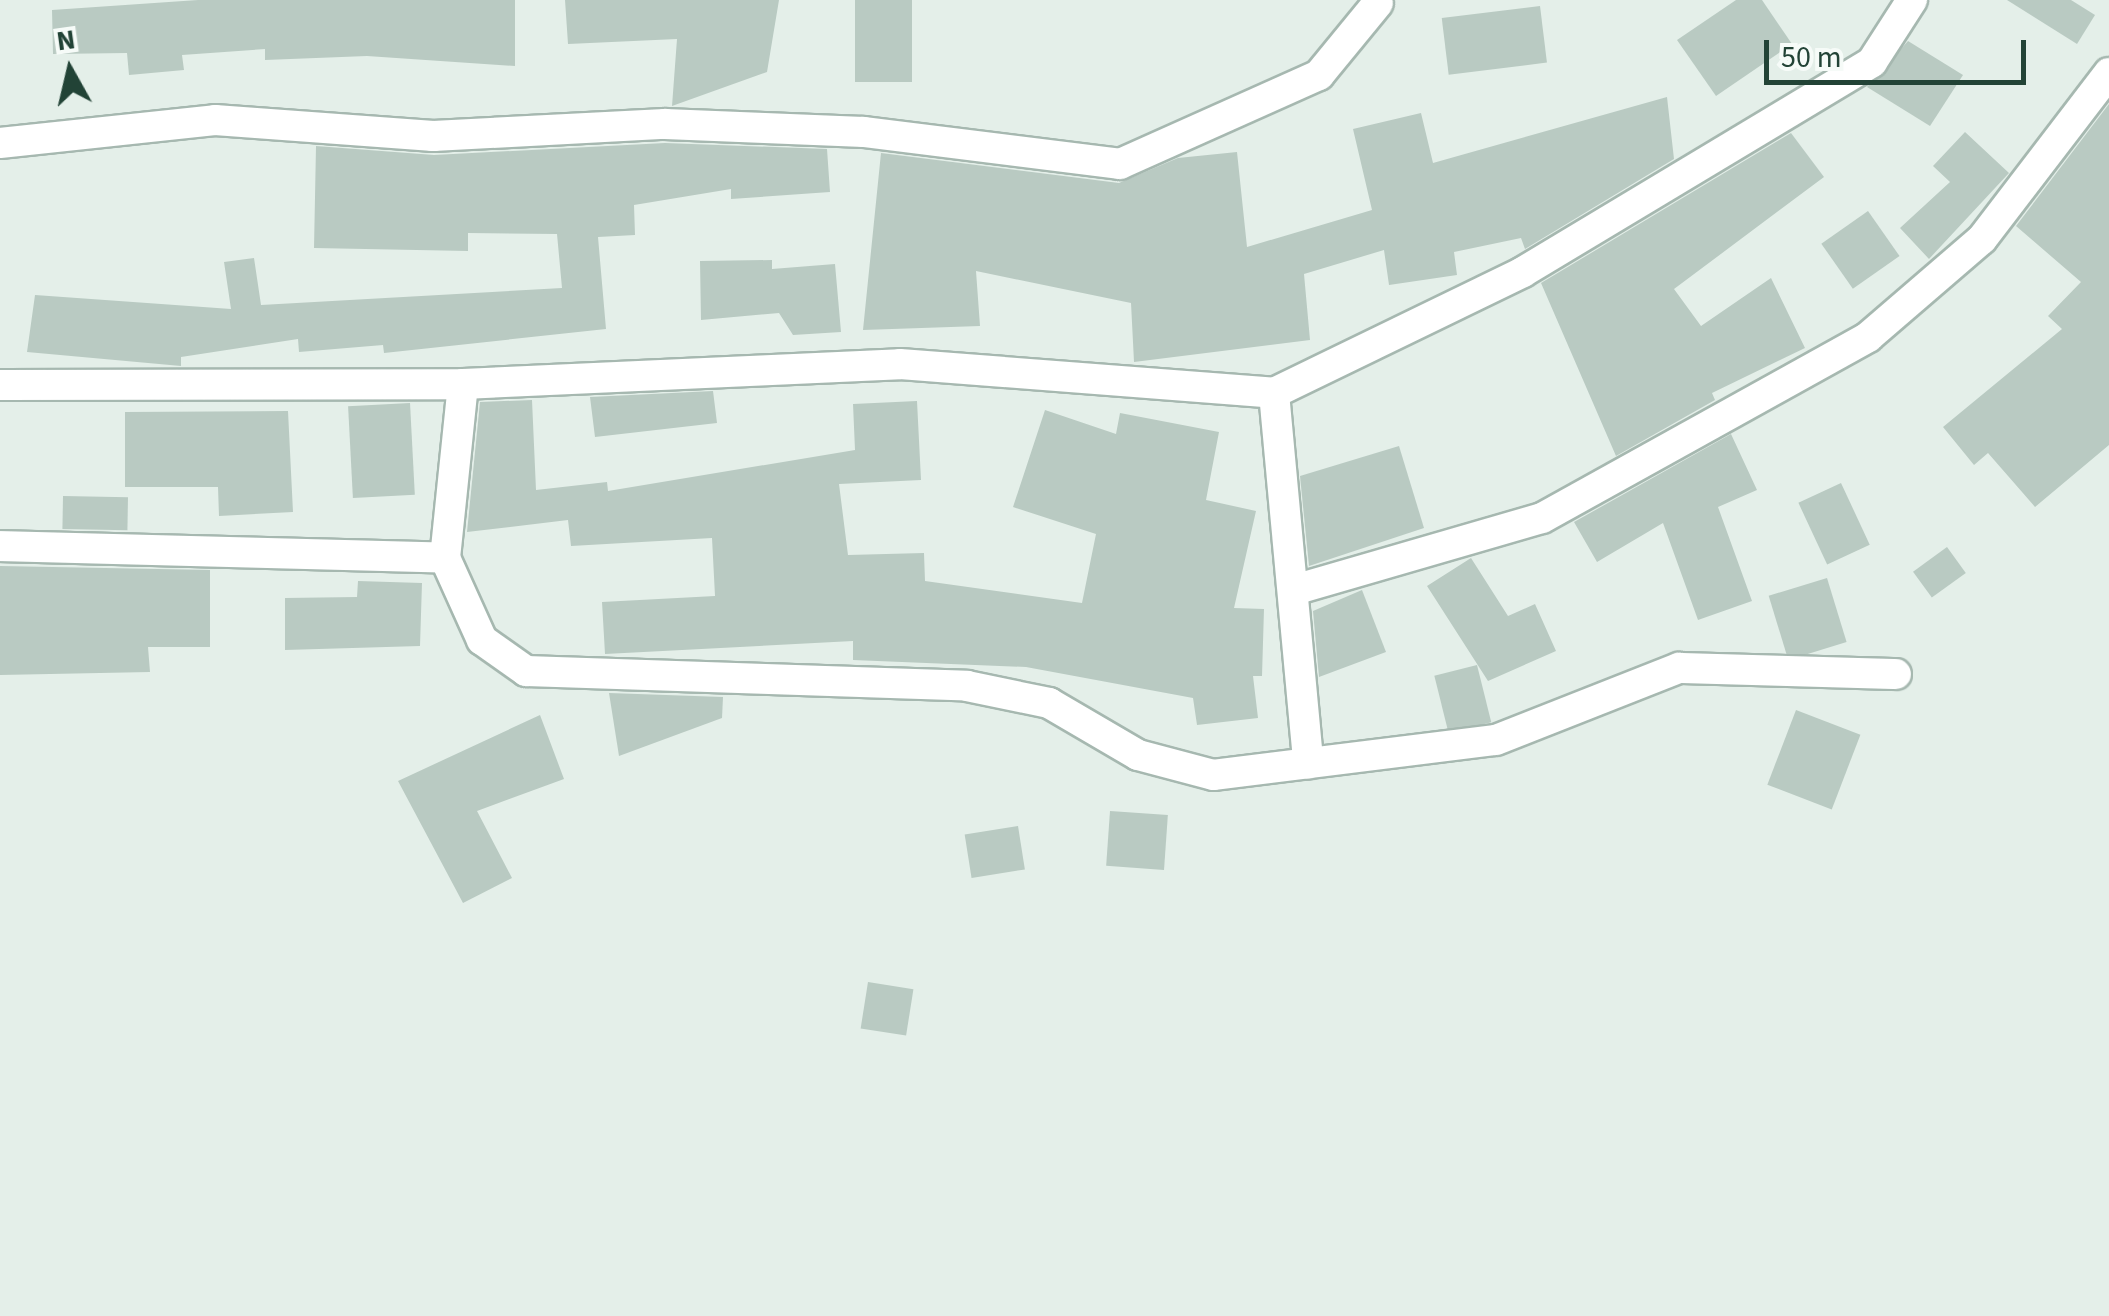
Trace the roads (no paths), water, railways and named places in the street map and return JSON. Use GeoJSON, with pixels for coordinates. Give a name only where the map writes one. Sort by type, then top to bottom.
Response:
{"type":"FeatureCollection","features":[{"type":"Feature","properties":{"kind":"street"},"geometry":{"type":"LineString","coordinates":[[0,386],[463,384],[900,364],[1274,393],[1523,272],[1872,62],[1912,0]]}},
{"type":"Feature","properties":{"kind":"street"},"geometry":{"type":"LineString","coordinates":[[0,143],[214,120],[432,136],[664,124],[864,132],[1120,164],[1320,76],[1376,1]]}},
{"type":"Feature","properties":{"kind":"street"},"geometry":{"type":"LineString","coordinates":[[1294,590],[1542,518],[1868,337],[1982,239],[2109,73]]}},
{"type":"Feature","properties":{"kind":"street"},"geometry":{"type":"LineString","coordinates":[[463,384],[445,558],[482,640],[526,670],[967,686],[1049,703],[1138,755],[1213,776],[1496,740],[1680,668],[1896,674]]}},
{"type":"Feature","properties":{"kind":"street"},"geometry":{"type":"LineString","coordinates":[[1274,393],[1308,763]]}},
{"type":"Feature","properties":{"kind":"street"},"geometry":{"type":"LineString","coordinates":[[0,546],[445,558]]}}]}
